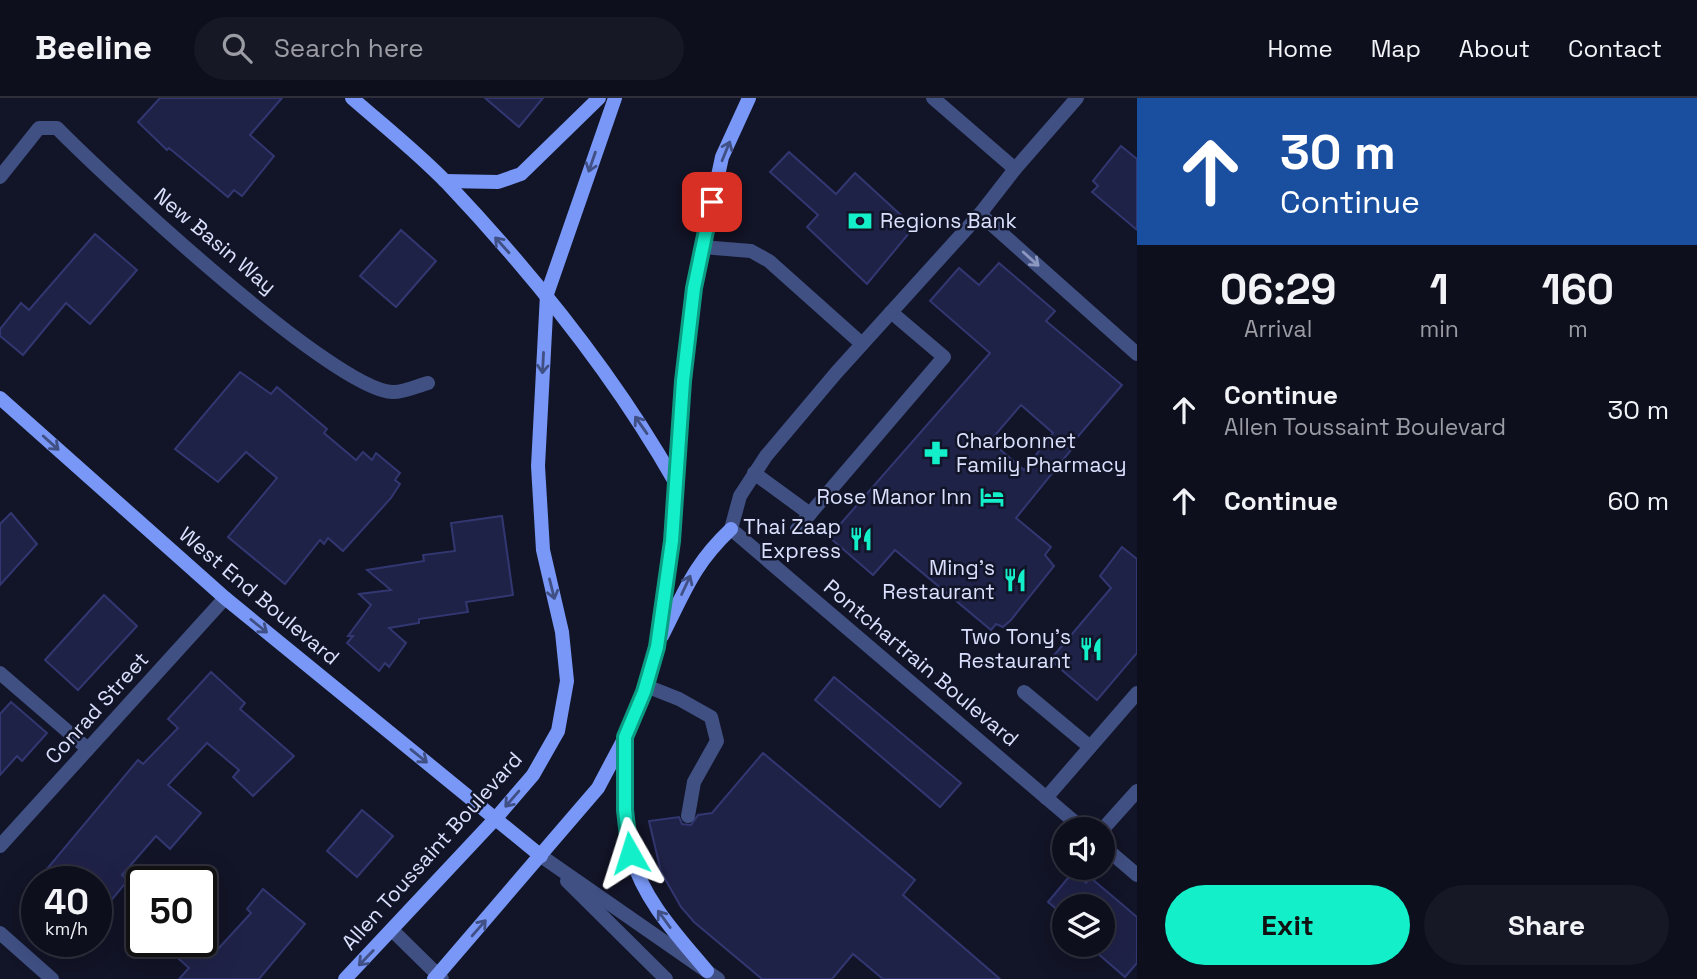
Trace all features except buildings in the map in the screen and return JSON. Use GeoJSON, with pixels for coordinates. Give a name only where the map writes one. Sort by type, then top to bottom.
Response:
{"type":"FeatureCollection","features":[{"type":"Feature","properties":{"kind":"main road"},"geometry":{"type":"LineString","coordinates":[[352,98],[445,181],[547,294],[647,433],[675,484]]}},
{"type":"Feature","properties":{"kind":"main road"},"geometry":{"type":"LineString","coordinates":[[445,181],[498,182],[520,174],[599,98]]}},
{"type":"Feature","properties":{"kind":"main road","name":"Allen Toussaint Boulevard"},"geometry":{"type":"LineString","coordinates":[[345,979],[393,931],[533,775],[558,731],[567,681],[562,632],[542,550],[538,466],[547,294],[615,98]]}},
{"type":"Feature","properties":{"kind":"main road"},"geometry":{"type":"LineString","coordinates":[[438,978],[598,788],[625,737],[646,687],[657,647],[672,541],[683,381],[702,247],[722,157],[749,98]]}},
{"type":"Feature","properties":{"kind":"main road","name":"West End Boulevard"},"geometry":{"type":"LineString","coordinates":[[0,398],[225,598],[541,856]]}},
{"type":"Feature","properties":{"kind":"main road"},"geometry":{"type":"LineString","coordinates":[[657,647],[687,581],[701,560],[731,529]]}},
{"type":"Feature","properties":{"kind":"main road"},"geometry":{"type":"LineString","coordinates":[[625,737],[625,810],[630,853],[642,885],[661,917],[712,975]]}},
{"type":"Feature","properties":{"kind":"street"},"geometry":{"type":"LineString","coordinates":[[933,98],[1015,169]]}},
{"type":"Feature","properties":{"kind":"street"},"geometry":{"type":"LineString","coordinates":[[731,529],[740,496],[754,473],[862,344],[980,214],[1077,98]]}},
{"type":"Feature","properties":{"kind":"street","name":"New Basin Way"},"geometry":{"type":"LineString","coordinates":[[0,177],[39,128],[57,128],[196,256],[328,362],[359,382],[392,393],[428,383]]}},
{"type":"Feature","properties":{"kind":"street"},"geometry":{"type":"LineString","coordinates":[[980,214],[1137,354]]}},
{"type":"Feature","properties":{"kind":"street"},"geometry":{"type":"LineString","coordinates":[[702,247],[751,251],[769,261],[862,344]]}},
{"type":"Feature","properties":{"kind":"street"},"geometry":{"type":"LineString","coordinates":[[797,529],[944,357],[891,312]]}},
{"type":"Feature","properties":{"kind":"street"},"geometry":{"type":"LineString","coordinates":[[754,473],[810,514]]}},
{"type":"Feature","properties":{"kind":"street","name":"Pontchartrain Boulevard"},"geometry":{"type":"LineString","coordinates":[[731,529],[1069,817]]}},
{"type":"Feature","properties":{"kind":"street","name":"Conrad Street"},"geometry":{"type":"LineString","coordinates":[[0,846],[225,598]]}},
{"type":"Feature","properties":{"kind":"street"},"geometry":{"type":"LineString","coordinates":[[0,673],[88,749]]}},
{"type":"Feature","properties":{"kind":"street"},"geometry":{"type":"LineString","coordinates":[[646,687],[679,699],[711,717],[717,741],[694,782],[688,816]]}},
{"type":"Feature","properties":{"kind":"street"},"geometry":{"type":"LineString","coordinates":[[1024,692],[1090,747]]}},
{"type":"Feature","properties":{"kind":"street"},"geometry":{"type":"LineString","coordinates":[[1046,798],[1137,693]]}},
{"type":"Feature","properties":{"kind":"street"},"geometry":{"type":"LineString","coordinates":[[1114,817],[1136,794]]}},
{"type":"Feature","properties":{"kind":"street"},"geometry":{"type":"LineString","coordinates":[[541,856],[712,975]]}},
{"type":"Feature","properties":{"kind":"street"},"geometry":{"type":"LineString","coordinates":[[541,856],[666,979]]}},
{"type":"Feature","properties":{"kind":"street"},"geometry":{"type":"LineString","coordinates":[[1115,856],[1137,875]]}},
{"type":"Feature","properties":{"kind":"street"},"geometry":{"type":"LineString","coordinates":[[393,931],[438,978]]}},
{"type":"Feature","properties":{"kind":"street"},"geometry":{"type":"LineString","coordinates":[[0,933],[52,979]]}},
{"type":"Feature","properties":{"kind":"place","name":"Regions Bank"},"geometry":{"type":"Point","coordinates":[860,221]}},
{"type":"Feature","properties":{"kind":"place","name":"Charbonnet Family Pharmacy"},"geometry":{"type":"Point","coordinates":[936,453]}},
{"type":"Feature","properties":{"kind":"place","name":"Rose Manor Inn"},"geometry":{"type":"Point","coordinates":[992,497]}},
{"type":"Feature","properties":{"kind":"place","name":"Thai Zaap Express"},"geometry":{"type":"Point","coordinates":[861,539]}},
{"type":"Feature","properties":{"kind":"place","name":"Ming's Restaurant"},"geometry":{"type":"Point","coordinates":[1015,580]}},
{"type":"Feature","properties":{"kind":"place","name":"Two Tony's Restaurant"},"geometry":{"type":"Point","coordinates":[1091,649]}},
{"type":"Feature","properties":{"kind":"route"},"geometry":{"type":"LineString","coordinates":[[630,853],[625,810],[625,737],[644,692],[657,647],[672,541],[683,381],[694,288],[712,202]]}}]}
